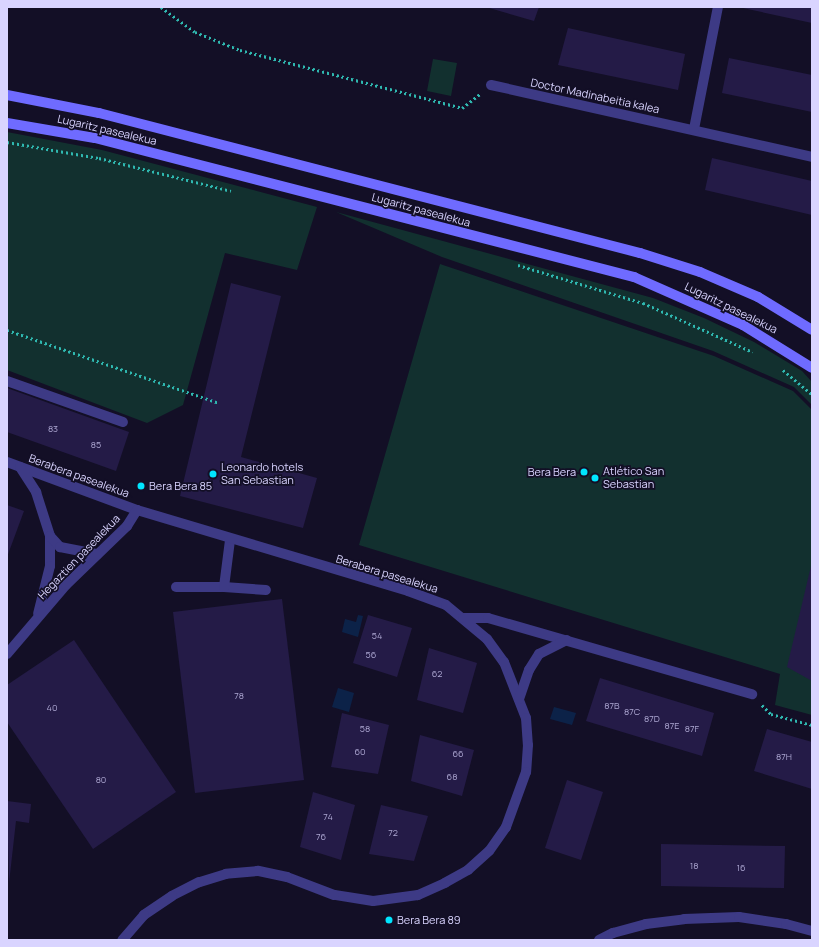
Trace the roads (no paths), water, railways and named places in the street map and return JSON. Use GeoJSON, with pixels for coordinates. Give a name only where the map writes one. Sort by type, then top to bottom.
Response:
{"type":"FeatureCollection","features":[{"type":"Feature","properties":{"kind":"main road","name":"Lugaritz pasealekua"},"geometry":{"type":"LineString","coordinates":[[7,96],[99,113],[640,253],[700,272],[758,297],[812,330]]}},
{"type":"Feature","properties":{"kind":"main road","name":"Lugaritz pasealekua"},"geometry":{"type":"LineString","coordinates":[[7,123],[95,138],[634,277],[743,325],[812,368]]}},
{"type":"Feature","properties":{"kind":"street"},"geometry":{"type":"LineString","coordinates":[[694,129],[718,7]]}},
{"type":"Feature","properties":{"kind":"street","name":"Doctor Madinabeitia kalea"},"geometry":{"type":"LineString","coordinates":[[491,85],[694,129],[812,157]]}},
{"type":"Feature","properties":{"kind":"street"},"geometry":{"type":"LineString","coordinates":[[7,381],[123,422]]}},
{"type":"Feature","properties":{"kind":"street","name":"Berabera pasealekua"},"geometry":{"type":"LineString","coordinates":[[7,462],[137,510],[230,540],[428,597],[446,605],[487,639],[504,662],[520,699],[526,718],[528,745],[526,772],[506,826],[489,851],[468,870],[418,895],[372,901],[334,895],[287,877],[258,871],[226,874],[199,882],[172,896],[144,915],[122,940]]}},
{"type":"Feature","properties":{"kind":"street","name":"Hegaztien pasealekua"},"geometry":{"type":"LineString","coordinates":[[20,467],[36,492],[50,536],[50,566],[36,620]]}},
{"type":"Feature","properties":{"kind":"street","name":"Hegaztien pasealekua"},"geometry":{"type":"LineString","coordinates":[[7,654],[97,554],[127,526],[137,510]]}},
{"type":"Feature","properties":{"kind":"street"},"geometry":{"type":"LineString","coordinates":[[50,536],[60,547],[97,554]]}},
{"type":"Feature","properties":{"kind":"street"},"geometry":{"type":"LineString","coordinates":[[224,587],[230,540]]}},
{"type":"Feature","properties":{"kind":"street"},"geometry":{"type":"LineString","coordinates":[[176,587],[224,587],[266,590]]}},
{"type":"Feature","properties":{"kind":"street"},"geometry":{"type":"LineString","coordinates":[[463,618],[488,618],[752,694]]}},
{"type":"Feature","properties":{"kind":"street"},"geometry":{"type":"LineString","coordinates":[[520,699],[529,670],[539,654],[567,640]]}},
{"type":"Feature","properties":{"kind":"street"},"geometry":{"type":"LineString","coordinates":[[599,940],[613,933],[646,924],[684,919],[739,918],[786,924],[812,931]]}},
{"type":"Feature","properties":{"kind":"water"},"geometry":{"type":"Polygon","coordinates":[[[358,615],[363,616],[358,637],[342,632],[345,619],[356,622],[358,615]]]}},
{"type":"Feature","properties":{"kind":"water"},"geometry":{"type":"Polygon","coordinates":[[[338,688],[354,693],[349,712],[332,707],[338,688]]]}},
{"type":"Feature","properties":{"kind":"water"},"geometry":{"type":"Polygon","coordinates":[[[554,707],[576,713],[572,725],[550,719],[554,707]]]}},
{"type":"Feature","properties":{"kind":"place","name":"Bera Bera"},"geometry":{"type":"Point","coordinates":[584,472]}},
{"type":"Feature","properties":{"kind":"place","name":"Leonardo hotels San Sebastian"},"geometry":{"type":"Point","coordinates":[213,474]}},
{"type":"Feature","properties":{"kind":"place","name":"Atlético San Sebastian"},"geometry":{"type":"Point","coordinates":[595,478]}},
{"type":"Feature","properties":{"kind":"place","name":"Bera Bera 85"},"geometry":{"type":"Point","coordinates":[141,486]}},
{"type":"Feature","properties":{"kind":"place","name":"Bera Bera 89"},"geometry":{"type":"Point","coordinates":[389,920]}}]}
